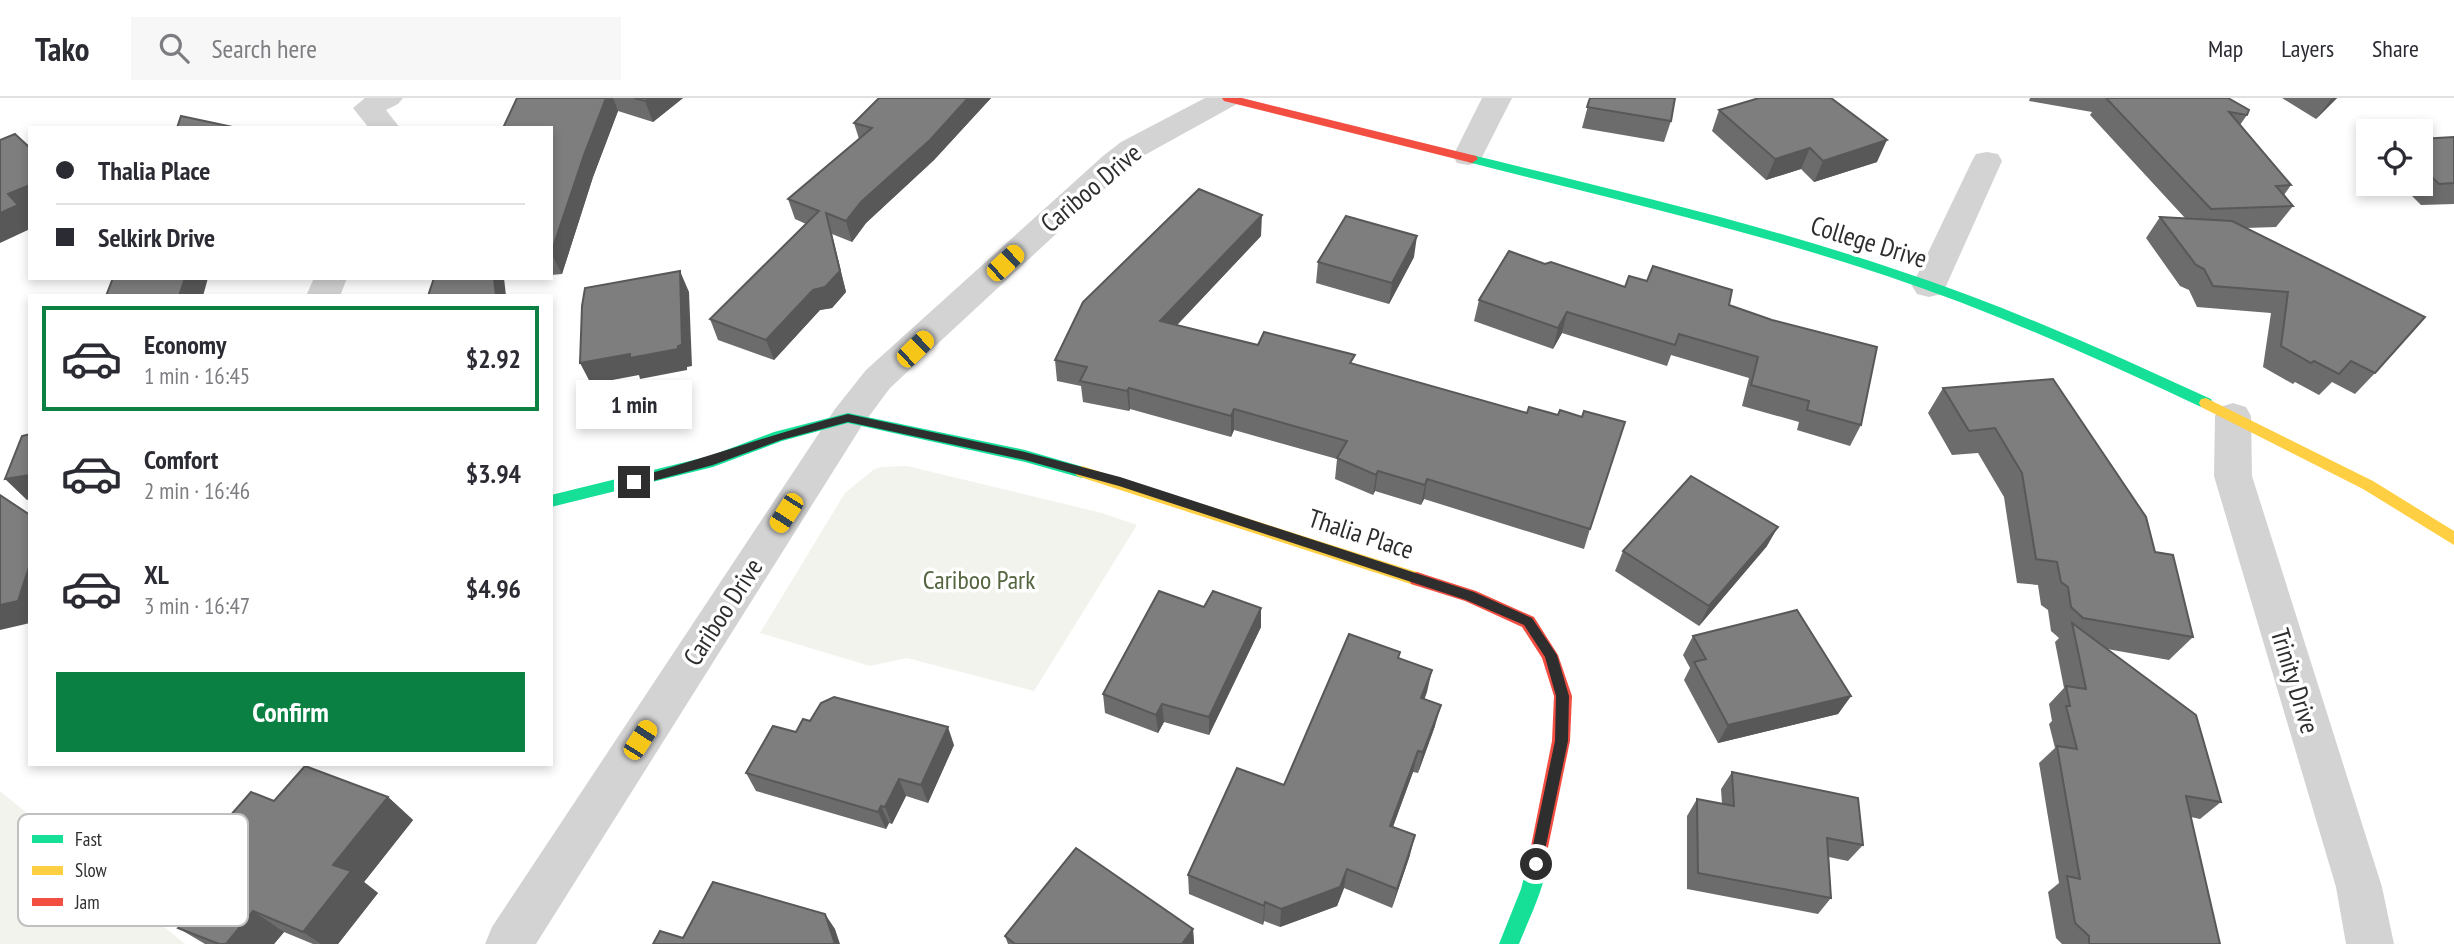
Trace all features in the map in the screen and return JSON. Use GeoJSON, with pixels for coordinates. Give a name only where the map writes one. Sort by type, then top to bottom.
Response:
{"type":"FeatureCollection","features":[{"type":"Feature","properties":{"kind":"street","name":"College Drive"},"geometry":{"type":"LineString","coordinates":[[1228,98],[1280,113],[1468,156],[1764,235],[1929,286],[2066,340],[2233,416],[2368,485],[2454,539]]}},
{"type":"Feature","properties":{"kind":"street","name":"Cariboo Drive"},"geometry":{"type":"LineString","coordinates":[[509,944],[848,418],[878,379],[915,349],[1096,179],[1132,149],[1228,98]]}},
{"type":"Feature","properties":{"kind":"street"},"geometry":{"type":"LineString","coordinates":[[1468,156],[1497,98]]}},
{"type":"Feature","properties":{"kind":"street"},"geometry":{"type":"LineString","coordinates":[[1929,286],[1987,161]]}},
{"type":"Feature","properties":{"kind":"street","name":"Trinity Drive"},"geometry":{"type":"LineString","coordinates":[[2233,416],[2233,476],[2359,887],[2370,944]]}},
{"type":"Feature","properties":{"kind":"street"},"geometry":{"type":"LineString","coordinates":[[553,501],[713,461],[779,436],[848,418]]}},
{"type":"Feature","properties":{"kind":"street","name":"Thalia Place"},"geometry":{"type":"LineString","coordinates":[[848,418],[1025,456],[1120,481],[1470,596],[1528,622],[1550,655],[1563,696],[1561,741],[1531,889],[1509,944]]}},
{"type":"Feature","properties":{"kind":"green space","name":"Cariboo Park"},"geometry":{"type":"Polygon","coordinates":[[[907,466],[1102,513],[1137,525],[1034,691],[907,658],[870,666],[760,633],[845,493],[873,470],[907,466]]]}},
{"type":"Feature","properties":{"kind":"green space"},"geometry":{"type":"Polygon","coordinates":[[[0,791],[28,814],[18,814],[18,926],[163,926],[185,944],[0,944],[0,791]]]}},
{"type":"Feature","properties":{"kind":"building"},"geometry":{"type":"Polygon","coordinates":[[[517,98],[606,98],[553,247],[553,126],[504,126],[517,98]]]}},
{"type":"Feature","properties":{"kind":"building"},"geometry":{"type":"Polygon","coordinates":[[[879,98],[968,98],[930,140],[861,202],[846,221],[826,213],[840,271],[825,287],[813,290],[766,340],[710,319],[819,211],[788,199],[872,128],[854,123],[879,98]]]}},
{"type":"Feature","properties":{"kind":"building"},"geometry":{"type":"Polygon","coordinates":[[[1590,98],[1675,98],[1671,121],[1587,107],[1590,98]]]}},
{"type":"Feature","properties":{"kind":"building"},"geometry":{"type":"Polygon","coordinates":[[[1759,98],[1831,98],[1887,140],[1823,161],[1810,148],[1775,159],[1719,110],[1759,98]]]}},
{"type":"Feature","properties":{"kind":"building"},"geometry":{"type":"Polygon","coordinates":[[[2106,98],[2228,98],[2249,110],[2247,115],[2229,112],[2291,185],[2276,186],[2293,206],[2211,209],[2106,98]]]}},
{"type":"Feature","properties":{"kind":"building"},"geometry":{"type":"Polygon","coordinates":[[[181,116],[228,126],[178,126],[181,116]]]}},
{"type":"Feature","properties":{"kind":"building"},"geometry":{"type":"Polygon","coordinates":[[[15,134],[28,146],[28,186],[8,194],[18,205],[0,213],[0,140],[15,134]]]}},
{"type":"Feature","properties":{"kind":"building"},"geometry":{"type":"Polygon","coordinates":[[[2454,137],[2454,183],[2439,184],[2433,178],[2433,138],[2454,137]]]}},
{"type":"Feature","properties":{"kind":"building"},"geometry":{"type":"Polygon","coordinates":[[[1199,189],[1262,215],[1160,321],[1258,345],[1264,332],[1355,355],[1350,363],[1527,413],[1529,407],[1558,415],[1560,410],[1582,417],[1584,411],[1625,422],[1590,529],[1427,479],[1425,485],[1378,471],[1376,475],[1337,458],[1347,441],[1234,409],[1231,416],[1129,388],[1127,391],[1080,381],[1087,367],[1055,360],[1083,302],[1199,189]]]}},
{"type":"Feature","properties":{"kind":"building"},"geometry":{"type":"Polygon","coordinates":[[[1346,216],[1417,236],[1392,283],[1318,262],[1346,216]]]}},
{"type":"Feature","properties":{"kind":"building"},"geometry":{"type":"Polygon","coordinates":[[[2160,217],[2232,221],[2425,317],[2375,373],[2351,361],[2339,374],[2314,361],[2311,363],[2281,346],[2288,292],[2213,286],[2204,269],[2196,265],[2160,217]]]}},
{"type":"Feature","properties":{"kind":"building"},"geometry":{"type":"Polygon","coordinates":[[[1509,251],[1625,287],[1629,276],[1647,281],[1653,266],[1732,290],[1729,305],[1772,320],[1877,347],[1861,425],[1807,410],[1809,401],[1751,385],[1758,357],[1679,334],[1675,345],[1567,312],[1558,328],[1479,300],[1509,251]]]}},
{"type":"Feature","properties":{"kind":"building"},"geometry":{"type":"Polygon","coordinates":[[[680,271],[682,345],[678,346],[678,349],[630,358],[630,354],[580,363],[585,288],[680,271]]]}},
{"type":"Feature","properties":{"kind":"building"},"geometry":{"type":"Polygon","coordinates":[[[112,280],[184,280],[180,294],[107,294],[112,280]]]}},
{"type":"Feature","properties":{"kind":"building"},"geometry":{"type":"Polygon","coordinates":[[[433,280],[494,280],[496,294],[429,294],[433,280]]]}},
{"type":"Feature","properties":{"kind":"building"},"geometry":{"type":"Polygon","coordinates":[[[2053,379],[2146,517],[2155,552],[2173,555],[2193,637],[2083,618],[2071,607],[2068,587],[2061,582],[2057,562],[2036,559],[2022,473],[1995,428],[1969,431],[1943,388],[2053,379]]]}},
{"type":"Feature","properties":{"kind":"building"},"geometry":{"type":"Polygon","coordinates":[[[28,434],[28,475],[5,479],[22,436],[28,434]]]}},
{"type":"Feature","properties":{"kind":"building"},"geometry":{"type":"Polygon","coordinates":[[[1691,476],[1778,527],[1709,606],[1623,551],[1691,476]]]}},
{"type":"Feature","properties":{"kind":"building"},"geometry":{"type":"Polygon","coordinates":[[[0,495],[28,514],[28,570],[18,601],[0,605],[0,495]]]}},
{"type":"Feature","properties":{"kind":"building"},"geometry":{"type":"Polygon","coordinates":[[[1159,591],[1204,607],[1213,591],[1261,608],[1209,717],[1162,704],[1156,715],[1103,694],[1159,591]]]}},
{"type":"Feature","properties":{"kind":"building"},"geometry":{"type":"Polygon","coordinates":[[[1797,610],[1851,696],[1728,725],[1694,662],[1706,659],[1693,636],[1797,610]]]}},
{"type":"Feature","properties":{"kind":"building"},"geometry":{"type":"Polygon","coordinates":[[[2072,623],[2196,715],[2221,802],[2186,796],[2220,944],[2089,944],[2089,936],[2075,923],[2067,876],[2080,879],[2057,746],[2077,749],[2066,706],[2070,706],[2066,686],[2086,689],[2072,623]]]}},
{"type":"Feature","properties":{"kind":"building"},"geometry":{"type":"Polygon","coordinates":[[[1349,634],[1400,652],[1398,658],[1432,670],[1421,698],[1441,705],[1423,752],[1418,751],[1390,826],[1415,835],[1397,889],[1347,869],[1340,887],[1281,909],[1265,902],[1264,906],[1188,875],[1237,768],[1284,785],[1349,634]]]}},
{"type":"Feature","properties":{"kind":"building"},"geometry":{"type":"Polygon","coordinates":[[[834,697],[948,727],[921,785],[899,779],[885,807],[881,806],[878,812],[746,773],[773,726],[796,732],[803,719],[810,721],[821,703],[834,697]]]}},
{"type":"Feature","properties":{"kind":"building"},"geometry":{"type":"Polygon","coordinates":[[[305,766],[388,797],[333,865],[351,871],[303,932],[253,911],[248,917],[248,814],[232,814],[251,792],[274,801],[305,766]]]}},
{"type":"Feature","properties":{"kind":"building"},"geometry":{"type":"Polygon","coordinates":[[[1732,772],[1858,798],[1863,845],[1827,838],[1831,898],[1698,873],[1697,799],[1734,806],[1732,772]]]}},
{"type":"Feature","properties":{"kind":"building"},"geometry":{"type":"Polygon","coordinates":[[[1076,848],[1193,929],[1182,944],[1015,944],[1005,936],[1076,848]]]}},
{"type":"Feature","properties":{"kind":"building"},"geometry":{"type":"Polygon","coordinates":[[[713,882],[825,914],[835,944],[653,944],[660,931],[683,938],[713,882]]]}},
{"type":"Feature","properties":{"kind":"building"},"geometry":{"type":"Polygon","coordinates":[[[241,926],[226,944],[219,944],[178,928],[241,926]]]}},
{"type":"Feature","properties":{"kind":"traffic: fast"},"geometry":{"type":"LineString","coordinates":[[1472,159],[1775,236],[1894,273],[2048,333],[2206,403]]}},
{"type":"Feature","properties":{"kind":"traffic: fast"},"geometry":{"type":"LineString","coordinates":[[553,501],[713,461],[779,436],[848,418],[1025,456],[1082,472]]}},
{"type":"Feature","properties":{"kind":"traffic: fast"},"geometry":{"type":"LineString","coordinates":[[1509,944],[1531,889],[1538,856]]}},
{"type":"Feature","properties":{"kind":"traffic: slow"},"geometry":{"type":"LineString","coordinates":[[2206,403],[2368,485],[2454,539]]}},
{"type":"Feature","properties":{"kind":"traffic: slow"},"geometry":{"type":"LineString","coordinates":[[1082,472],[1417,579]]}},
{"type":"Feature","properties":{"kind":"traffic: jam"},"geometry":{"type":"LineString","coordinates":[[1228,98],[1472,159]]}},
{"type":"Feature","properties":{"kind":"traffic: jam"},"geometry":{"type":"LineString","coordinates":[[1417,579],[1470,596],[1528,622],[1550,655],[1563,696],[1561,741],[1538,856]]}},
{"type":"Feature","properties":{"kind":"route"},"geometry":{"type":"LineString","coordinates":[[634,482],[713,461],[779,436],[848,418],[1025,456],[1120,481],[1470,596],[1528,622],[1550,655],[1563,696],[1561,741],[1536,864]]}}]}
